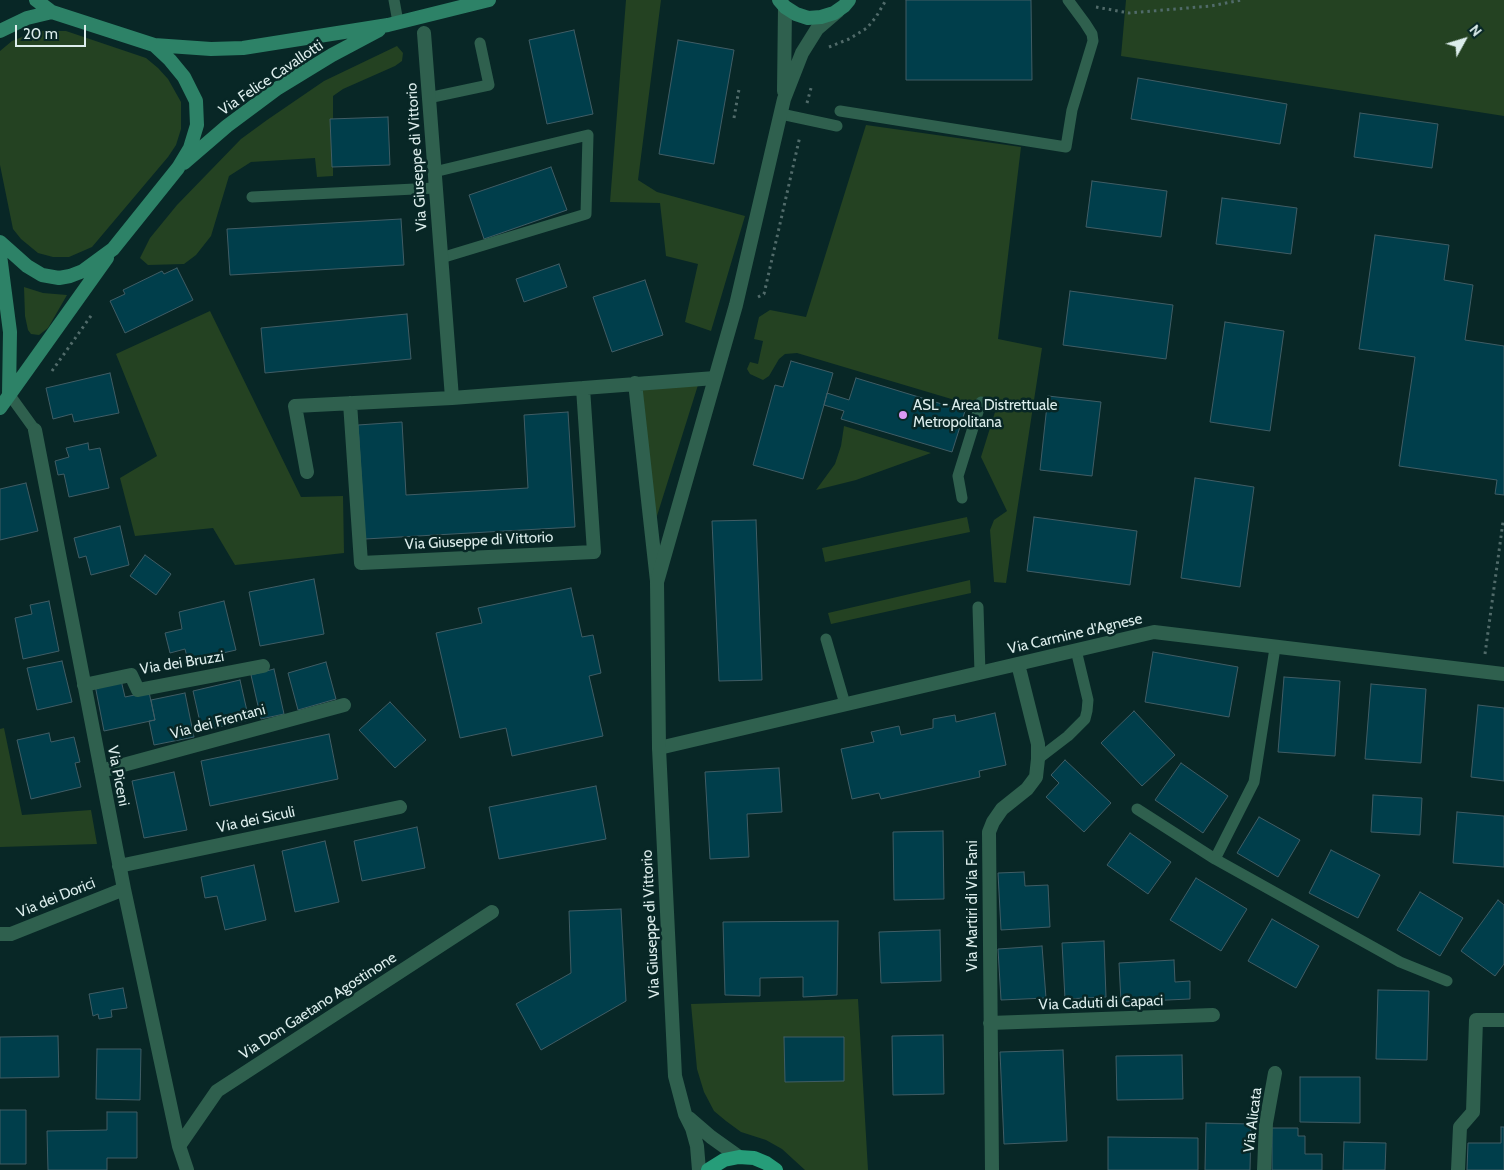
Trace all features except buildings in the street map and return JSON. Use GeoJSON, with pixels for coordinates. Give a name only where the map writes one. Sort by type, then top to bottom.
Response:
{"type":"FeatureCollection","features":[{"type":"Feature","properties":{"kind":"main road"},"geometry":{"type":"LineString","coordinates":[[0,408],[114,249],[178,168],[190,148],[197,125],[196,101],[184,77],[154,45],[52,12],[36,0]]}},
{"type":"Feature","properties":{"kind":"main road","name":"Via Felice Cavallotti"},"geometry":{"type":"LineString","coordinates":[[154,45],[212,49],[243,48],[393,23],[489,0]]}},
{"type":"Feature","properties":{"kind":"main road"},"geometry":{"type":"LineString","coordinates":[[782,4],[796,14],[808,18],[822,17],[834,13],[847,3]]}},
{"type":"Feature","properties":{"kind":"main road"},"geometry":{"type":"LineString","coordinates":[[0,30],[28,18],[52,12]]}},
{"type":"Feature","properties":{"kind":"main road","name":"Via Felice Cavallotti"},"geometry":{"type":"LineString","coordinates":[[178,168],[227,126],[278,88],[332,55],[393,23]]}},
{"type":"Feature","properties":{"kind":"main road"},"geometry":{"type":"LineString","coordinates":[[0,242],[27,266],[42,274],[59,278],[83,271],[114,249]]}},
{"type":"Feature","properties":{"kind":"main road"},"geometry":{"type":"LineString","coordinates":[[0,255],[9,394]]}},
{"type":"Feature","properties":{"kind":"main road"},"geometry":{"type":"LineString","coordinates":[[708,1170],[724,1160],[739,1157],[754,1158],[776,1170]]}},
{"type":"Feature","properties":{"kind":"street","name":"Via Giuseppe di Vittorio"},"geometry":{"type":"LineString","coordinates":[[657,582],[736,305],[784,99],[802,53],[817,28],[847,3]]}},
{"type":"Feature","properties":{"kind":"street","name":"Via Giuseppe di Vittorio"},"geometry":{"type":"LineString","coordinates":[[782,4],[784,99]]}},
{"type":"Feature","properties":{"kind":"street","name":"Via Giuseppe di Vittorio"},"geometry":{"type":"LineString","coordinates":[[424,33],[452,398]]}},
{"type":"Feature","properties":{"kind":"street"},"geometry":{"type":"LineString","coordinates":[[307,472],[295,406],[452,398],[715,378]]}},
{"type":"Feature","properties":{"kind":"street","name":"Via Giuseppe di Vittorio"},"geometry":{"type":"LineString","coordinates":[[635,383],[657,582],[659,748],[675,1076],[685,1114],[692,1128],[697,1146],[699,1170]]}},
{"type":"Feature","properties":{"kind":"street","name":"Via Giuseppe di Vittorio"},"geometry":{"type":"LineString","coordinates":[[350,403],[361,563],[594,552],[583,388]]}},
{"type":"Feature","properties":{"kind":"street","name":"Via Piceni"},"geometry":{"type":"LineString","coordinates":[[35,430],[119,866],[178,1146],[187,1170]]}},
{"type":"Feature","properties":{"kind":"street"},"geometry":{"type":"LineString","coordinates":[[651,528],[660,534],[671,532]]}},
{"type":"Feature","properties":{"kind":"street","name":"Via Carmine d'Agnese"},"geometry":{"type":"LineString","coordinates":[[659,748],[1154,632],[1504,674]]}},
{"type":"Feature","properties":{"kind":"street","name":"Via Martiri di Via Fani"},"geometry":{"type":"LineString","coordinates":[[992,1170],[989,832],[1002,809],[1027,789],[1036,777],[1038,759],[1038,744],[1018,664]]}},
{"type":"Feature","properties":{"kind":"street","name":"Via dei Bruzzi"},"geometry":{"type":"LineString","coordinates":[[84,685],[131,675],[138,690],[263,666]]}},
{"type":"Feature","properties":{"kind":"street","name":"Via dei Frentani"},"geometry":{"type":"LineString","coordinates":[[101,771],[344,705]]}},
{"type":"Feature","properties":{"kind":"street","name":"Via dei Siculi"},"geometry":{"type":"LineString","coordinates":[[119,866],[400,807]]}},
{"type":"Feature","properties":{"kind":"street","name":"Via dei Dorici"},"geometry":{"type":"LineString","coordinates":[[0,934],[11,934],[124,889]]}},
{"type":"Feature","properties":{"kind":"street","name":"Via Don Gaetano Agostinone"},"geometry":{"type":"LineString","coordinates":[[178,1146],[217,1092],[492,912]]}},
{"type":"Feature","properties":{"kind":"street","name":"Via Caduti di Capaci"},"geometry":{"type":"LineString","coordinates":[[990,1023],[1213,1015]]}},
{"type":"Feature","properties":{"kind":"street"},"geometry":{"type":"LineString","coordinates":[[1458,1170],[1460,1127],[1473,1112],[1476,1020],[1504,1020]]}},
{"type":"Feature","properties":{"kind":"street","name":"Via Alicata"},"geometry":{"type":"LineString","coordinates":[[1264,1170],[1266,1123],[1275,1073]]}},
{"type":"Feature","properties":{"kind":"street"},"geometry":{"type":"LineString","coordinates":[[685,1114],[739,1157]]}},
{"type":"Feature","properties":{"kind":"lane"},"geometry":{"type":"LineString","coordinates":[[393,23],[394,0]]}},
{"type":"Feature","properties":{"kind":"lane"},"geometry":{"type":"LineString","coordinates":[[840,111],[1066,147],[1072,110],[1093,41],[1092,34],[1068,0]]}},
{"type":"Feature","properties":{"kind":"lane"},"geometry":{"type":"LineString","coordinates":[[428,98],[489,85],[480,43]]}},
{"type":"Feature","properties":{"kind":"lane"},"geometry":{"type":"LineString","coordinates":[[781,114],[837,126]]}},
{"type":"Feature","properties":{"kind":"lane"},"geometry":{"type":"LineString","coordinates":[[434,172],[588,135],[586,214],[441,258]]}},
{"type":"Feature","properties":{"kind":"lane"},"geometry":{"type":"LineString","coordinates":[[252,197],[435,188]]}},
{"type":"Feature","properties":{"kind":"lane","name":"Via Piceni"},"geometry":{"type":"LineString","coordinates":[[9,394],[35,430]]}},
{"type":"Feature","properties":{"kind":"lane"},"geometry":{"type":"LineString","coordinates":[[962,498],[958,476],[981,402]]}},
{"type":"Feature","properties":{"kind":"lane"},"geometry":{"type":"LineString","coordinates":[[978,606],[980,673]]}},
{"type":"Feature","properties":{"kind":"lane"},"geometry":{"type":"LineString","coordinates":[[826,639],[846,704]]}},
{"type":"Feature","properties":{"kind":"lane"},"geometry":{"type":"LineString","coordinates":[[1215,859],[1254,782],[1275,648]]}},
{"type":"Feature","properties":{"kind":"lane"},"geometry":{"type":"LineString","coordinates":[[1038,759],[1068,736],[1085,718],[1088,711],[1088,700],[1076,650]]}},
{"type":"Feature","properties":{"kind":"lane"},"geometry":{"type":"LineString","coordinates":[[1137,809],[1215,859],[1400,962],[1447,982]]}},
{"type":"Feature","properties":{"kind":"path"},"geometry":{"type":"LineString","coordinates":[[824,50],[849,39],[867,28],[886,0]]}},
{"type":"Feature","properties":{"kind":"path"},"geometry":{"type":"LineString","coordinates":[[1092,7],[1129,13],[1211,6],[1241,0]]}},
{"type":"Feature","properties":{"kind":"path"},"geometry":{"type":"LineString","coordinates":[[736,305],[764,294],[812,82]]}},
{"type":"Feature","properties":{"kind":"path"},"geometry":{"type":"LineString","coordinates":[[734,118],[739,89]]}},
{"type":"Feature","properties":{"kind":"path"},"geometry":{"type":"LineString","coordinates":[[51,373],[98,307]]}},
{"type":"Feature","properties":{"kind":"path"},"geometry":{"type":"LineString","coordinates":[[1483,672],[1503,522]]}},
{"type":"Feature","properties":{"kind":"green space"},"geometry":{"type":"Polygon","coordinates":[[[626,0],[661,0],[638,180],[657,192],[745,216],[711,331],[685,322],[698,264],[666,256],[660,203],[610,202],[626,0]]]}},
{"type":"Feature","properties":{"kind":"green space"},"geometry":{"type":"Polygon","coordinates":[[[1126,0],[1504,0],[1504,116],[1121,56],[1126,0]]]}},
{"type":"Feature","properties":{"kind":"green space"},"geometry":{"type":"Polygon","coordinates":[[[37,31],[66,31],[146,58],[168,79],[181,102],[181,129],[176,145],[168,157],[92,247],[69,257],[53,257],[38,253],[21,239],[13,229],[0,165],[0,51],[12,41],[37,31]]]}},
{"type":"Feature","properties":{"kind":"green space"},"geometry":{"type":"Polygon","coordinates":[[[397,46],[403,53],[402,61],[395,66],[343,89],[333,96],[333,176],[317,177],[315,158],[251,162],[229,176],[211,236],[196,255],[184,264],[148,265],[140,258],[150,238],[177,205],[241,139],[324,81],[397,46]]]}},
{"type":"Feature","properties":{"kind":"green space"},"geometry":{"type":"Polygon","coordinates":[[[866,125],[1021,147],[998,339],[1042,348],[1006,583],[994,582],[990,530],[994,520],[1007,511],[981,457],[995,412],[797,353],[785,354],[779,359],[769,376],[763,380],[750,374],[747,369],[750,362],[758,364],[763,341],[754,339],[759,317],[770,310],[806,317],[866,125]]]}},
{"type":"Feature","properties":{"kind":"green space"},"geometry":{"type":"Polygon","coordinates":[[[24,287],[43,293],[67,295],[48,328],[39,335],[31,334],[28,330],[25,316],[24,287]]]}},
{"type":"Feature","properties":{"kind":"green space"},"geometry":{"type":"Polygon","coordinates":[[[210,311],[301,497],[343,496],[344,553],[235,565],[213,528],[135,536],[120,478],[157,456],[116,354],[210,311]]]}},
{"type":"Feature","properties":{"kind":"green space"},"geometry":{"type":"Polygon","coordinates":[[[698,385],[656,519],[642,389],[698,385]]]}},
{"type":"Feature","properties":{"kind":"green space"},"geometry":{"type":"Polygon","coordinates":[[[844,426],[931,453],[856,480],[816,490],[835,464],[841,446],[844,426]]]}},
{"type":"Feature","properties":{"kind":"green space"},"geometry":{"type":"Polygon","coordinates":[[[967,517],[970,532],[825,562],[822,548],[967,517]]]}},
{"type":"Feature","properties":{"kind":"green space"},"geometry":{"type":"Polygon","coordinates":[[[970,580],[971,593],[831,624],[828,613],[970,580]]]}},
{"type":"Feature","properties":{"kind":"green space"},"geometry":{"type":"Polygon","coordinates":[[[4,728],[22,815],[91,810],[97,844],[0,847],[0,729],[4,728]]]}},
{"type":"Feature","properties":{"kind":"green space"},"geometry":{"type":"Polygon","coordinates":[[[858,999],[868,1170],[805,1170],[782,1149],[766,1140],[741,1132],[714,1111],[704,1092],[697,1069],[691,1004],[858,999]]]}},
{"type":"Feature","properties":{"kind":"place","name":"ASL - Area Distrettuale Metropolitana"},"geometry":{"type":"Point","coordinates":[903,415]}}]}
